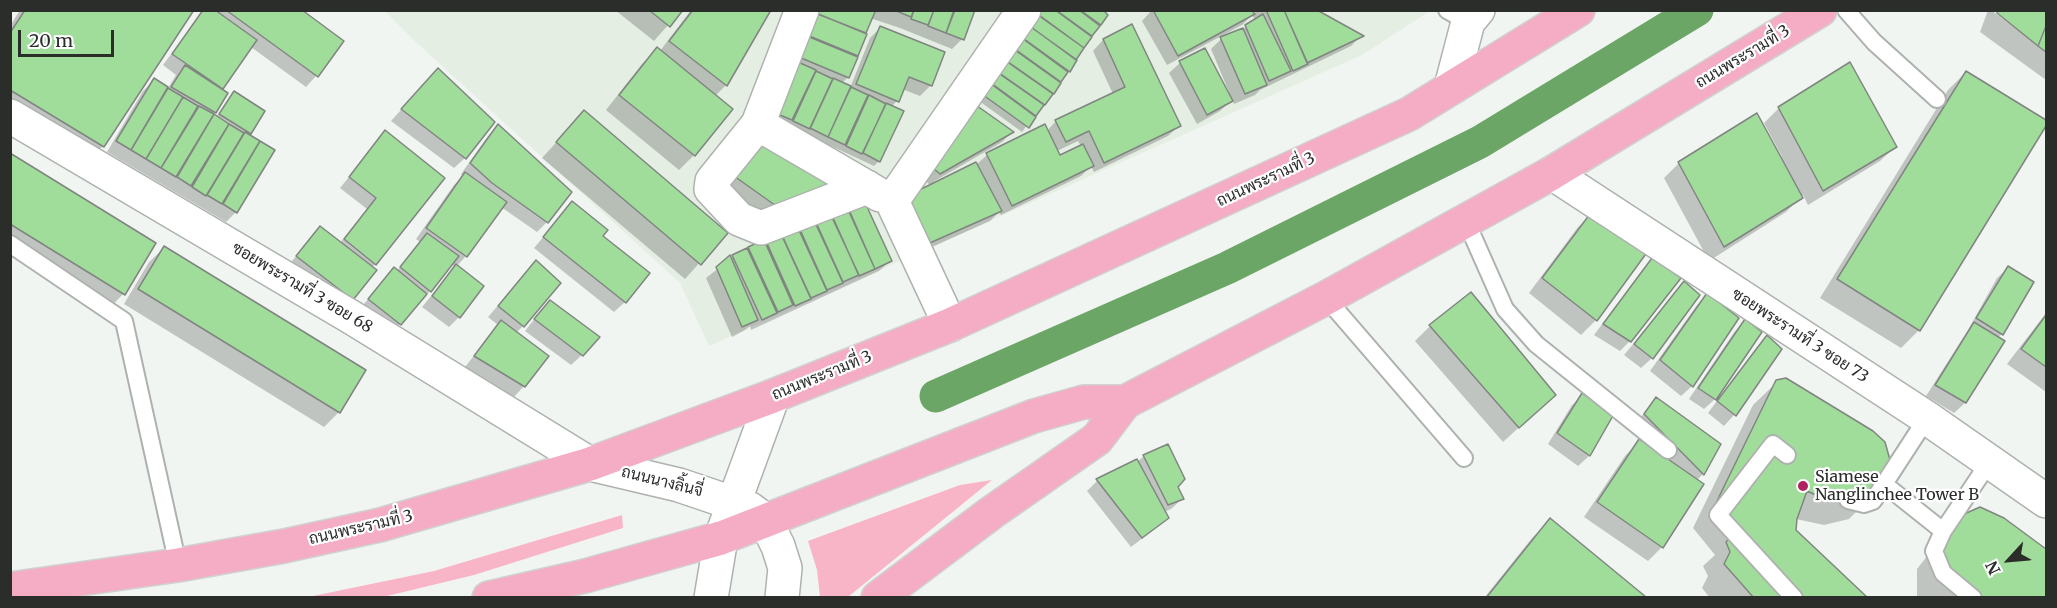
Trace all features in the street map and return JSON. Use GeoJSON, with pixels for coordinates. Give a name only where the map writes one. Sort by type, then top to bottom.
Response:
{"type":"FeatureCollection","features":[{"type":"Feature","properties":{"kind":"main road","name":"ถนนพระรามที่ 3"},"geometry":{"type":"LineString","coordinates":[[10,589],[178,565],[284,546],[380,525],[590,464],[774,396],[950,325],[1409,114],[1578,10]]}},
{"type":"Feature","properties":{"kind":"main road","name":"ถนนพระรามที่ 3"},"geometry":{"type":"LineString","coordinates":[[489,597],[585,576],[720,538],[1034,416],[1084,402],[1125,402],[1326,298],[1552,173],[1820,10]]}},
{"type":"Feature","properties":{"kind":"main road"},"geometry":{"type":"LineString","coordinates":[[878,597],[991,513],[1097,440],[1125,402]]}},
{"type":"Feature","properties":{"kind":"main road","name":"ถนนพระรามที่ 3"},"geometry":{"type":"LineString","coordinates":[[550,597],[585,576]]}},
{"type":"Feature","properties":{"kind":"street"},"geometry":{"type":"LineString","coordinates":[[802,10],[758,124],[712,181],[711,189],[739,219],[761,228],[879,194],[1024,10]]}},
{"type":"Feature","properties":{"kind":"street"},"geometry":{"type":"LineString","coordinates":[[1451,87],[1464,14]]}},
{"type":"Feature","properties":{"kind":"street","name":"ซอยพระรามที่ 3 ซอย 68"},"geometry":{"type":"LineString","coordinates":[[10,116],[351,317],[590,464]]}},
{"type":"Feature","properties":{"kind":"street"},"geometry":{"type":"LineString","coordinates":[[758,124],[879,194],[950,325]]}},
{"type":"Feature","properties":{"kind":"street","name":"ซอยพระรามที่ 3 ซอย 73"},"geometry":{"type":"LineString","coordinates":[[1552,173],[1927,418],[2046,501]]}},
{"type":"Feature","properties":{"kind":"street"},"geometry":{"type":"LineString","coordinates":[[711,597],[720,538],[774,396]]}},
{"type":"Feature","properties":{"kind":"street","name":"ถนนนางลิ้นจี่"},"geometry":{"type":"LineString","coordinates":[[590,464],[679,485],[734,502],[750,508],[765,520]]}},
{"type":"Feature","properties":{"kind":"street"},"geometry":{"type":"LineString","coordinates":[[765,520],[778,546],[785,568],[782,597]]}},
{"type":"Feature","properties":{"kind":"lane"},"geometry":{"type":"LineString","coordinates":[[1846,10],[1874,42],[1937,99]]}},
{"type":"Feature","properties":{"kind":"lane"},"geometry":{"type":"LineString","coordinates":[[1466,221],[1505,309],[1536,344],[1668,450]]}},
{"type":"Feature","properties":{"kind":"lane"},"geometry":{"type":"LineString","coordinates":[[10,244],[124,321],[178,565]]}},
{"type":"Feature","properties":{"kind":"lane"},"geometry":{"type":"LineString","coordinates":[[1326,298],[1464,458]]}},
{"type":"Feature","properties":{"kind":"lane"},"geometry":{"type":"LineString","coordinates":[[1848,500],[1860,504],[1870,503],[1927,418]]}},
{"type":"Feature","properties":{"kind":"lane"},"geometry":{"type":"LineString","coordinates":[[1787,455],[1773,444],[1718,515],[1794,597]]}},
{"type":"Feature","properties":{"kind":"lane"},"geometry":{"type":"LineString","coordinates":[[1972,597],[1943,573],[1934,551],[1943,531],[1990,461]]}},
{"type":"Feature","properties":{"kind":"lane"},"geometry":{"type":"LineString","coordinates":[[1884,484],[1943,531]]}},
{"type":"Feature","properties":{"kind":"shaded area"},"geometry":{"type":"Polygon","coordinates":[[[385,11],[1430,11],[1362,55],[709,346],[680,283],[418,44],[385,11]]]}},
{"type":"Feature","properties":{"kind":"shaded area"},"geometry":{"type":"Polygon","coordinates":[[[992,480],[848,597],[820,597],[817,570],[808,541],[960,485],[992,480]]]}},
{"type":"Feature","properties":{"kind":"shaded area"},"geometry":{"type":"Polygon","coordinates":[[[622,515],[623,528],[474,575],[383,597],[308,597],[434,571],[622,515]]]}},
{"type":"Feature","properties":{"kind":"building"},"geometry":{"type":"Polygon","coordinates":[[[25,10],[194,10],[104,147],[10,90],[10,33],[25,10]]]}},
{"type":"Feature","properties":{"kind":"building"},"geometry":{"type":"Polygon","coordinates":[[[203,10],[215,10],[257,40],[223,89],[172,54],[203,10]]]}},
{"type":"Feature","properties":{"kind":"building"},"geometry":{"type":"Polygon","coordinates":[[[226,10],[302,10],[344,41],[318,77],[226,10]]]}},
{"type":"Feature","properties":{"kind":"building"},"geometry":{"type":"Polygon","coordinates":[[[649,10],[683,10],[670,27],[649,10]]]}},
{"type":"Feature","properties":{"kind":"building"},"geometry":{"type":"Polygon","coordinates":[[[693,10],[771,10],[727,86],[669,41],[693,10]]]}},
{"type":"Feature","properties":{"kind":"building"},"geometry":{"type":"Polygon","coordinates":[[[872,10],[875,12],[866,33],[810,11],[872,10]]]}},
{"type":"Feature","properties":{"kind":"building"},"geometry":{"type":"Polygon","coordinates":[[[894,10],[914,10],[911,17],[894,10]]]}},
{"type":"Feature","properties":{"kind":"building"},"geometry":{"type":"Polygon","coordinates":[[[914,10],[934,10],[928,25],[911,19],[914,10]]]}},
{"type":"Feature","properties":{"kind":"building"},"geometry":{"type":"Polygon","coordinates":[[[934,10],[954,10],[946,33],[928,26],[934,10]]]}},
{"type":"Feature","properties":{"kind":"building"},"geometry":{"type":"Polygon","coordinates":[[[955,10],[975,10],[964,40],[946,33],[955,10]]]}},
{"type":"Feature","properties":{"kind":"building"},"geometry":{"type":"Polygon","coordinates":[[[1036,10],[1055,10],[1092,37],[1084,48],[1035,12],[1036,10]]]}},
{"type":"Feature","properties":{"kind":"building"},"geometry":{"type":"Polygon","coordinates":[[[1056,10],[1079,10],[1100,26],[1092,36],[1056,10]]]}},
{"type":"Feature","properties":{"kind":"building"},"geometry":{"type":"Polygon","coordinates":[[[1080,10],[1103,10],[1108,15],[1101,25],[1080,10]]]}},
{"type":"Feature","properties":{"kind":"building"},"geometry":{"type":"Polygon","coordinates":[[[1153,10],[1251,10],[1255,14],[1178,56],[1153,10]]]}},
{"type":"Feature","properties":{"kind":"building"},"geometry":{"type":"Polygon","coordinates":[[[1266,10],[1284,10],[1308,64],[1293,71],[1266,10]]]}},
{"type":"Feature","properties":{"kind":"building"},"geometry":{"type":"Polygon","coordinates":[[[1284,10],[1317,10],[1364,36],[1307,63],[1284,10]]]}},
{"type":"Feature","properties":{"kind":"building"},"geometry":{"type":"Polygon","coordinates":[[[1998,10],[2046,10],[2046,26],[2038,46],[1997,13],[1998,10]]]}},
{"type":"Feature","properties":{"kind":"building"},"geometry":{"type":"Polygon","coordinates":[[[811,11],[867,34],[858,56],[802,33],[811,11]]]}},
{"type":"Feature","properties":{"kind":"building"},"geometry":{"type":"Polygon","coordinates":[[[1035,13],[1084,48],[1076,60],[1027,24],[1035,13]]]}},
{"type":"Feature","properties":{"kind":"building"},"geometry":{"type":"Polygon","coordinates":[[[1263,14],[1291,71],[1269,81],[1245,25],[1263,14]]]}},
{"type":"Feature","properties":{"kind":"building"},"geometry":{"type":"Polygon","coordinates":[[[1132,24],[1181,126],[1104,163],[1089,131],[1066,142],[1055,120],[1125,87],[1103,39],[1132,24]]]}},
{"type":"Feature","properties":{"kind":"building"},"geometry":{"type":"Polygon","coordinates":[[[1028,25],[1077,60],[1070,72],[1020,36],[1028,25]]]}},
{"type":"Feature","properties":{"kind":"building"},"geometry":{"type":"Polygon","coordinates":[[[880,26],[945,52],[932,86],[909,77],[899,102],[856,84],[880,26]]]}},
{"type":"Feature","properties":{"kind":"building"},"geometry":{"type":"Polygon","coordinates":[[[2046,26],[2046,52],[2038,46],[2046,26]]]}},
{"type":"Feature","properties":{"kind":"building"},"geometry":{"type":"Polygon","coordinates":[[[1243,28],[1267,85],[1245,94],[1220,37],[1243,28]]]}},
{"type":"Feature","properties":{"kind":"building"},"geometry":{"type":"Polygon","coordinates":[[[802,34],[858,57],[849,78],[794,55],[802,34]]]}},
{"type":"Feature","properties":{"kind":"building"},"geometry":{"type":"Polygon","coordinates":[[[1019,36],[1068,72],[1061,82],[1012,47],[1019,36]]]}},
{"type":"Feature","properties":{"kind":"building"},"geometry":{"type":"Polygon","coordinates":[[[657,47],[733,109],[695,156],[619,95],[657,47]]]}},
{"type":"Feature","properties":{"kind":"building"},"geometry":{"type":"Polygon","coordinates":[[[1012,48],[1061,83],[1054,94],[1004,59],[1012,48]]]}},
{"type":"Feature","properties":{"kind":"building"},"geometry":{"type":"Polygon","coordinates":[[[1205,48],[1233,101],[1207,115],[1179,61],[1205,48]]]}},
{"type":"Feature","properties":{"kind":"building"},"geometry":{"type":"Polygon","coordinates":[[[1003,59],[1053,94],[1045,105],[995,70],[1003,59]]]}},
{"type":"Feature","properties":{"kind":"building"},"geometry":{"type":"Polygon","coordinates":[[[798,62],[816,70],[792,120],[775,113],[798,62]]]}},
{"type":"Feature","properties":{"kind":"building"},"geometry":{"type":"Polygon","coordinates":[[[1850,62],[1897,147],[1823,191],[1778,107],[1850,62]]]}},
{"type":"Feature","properties":{"kind":"building"},"geometry":{"type":"Polygon","coordinates":[[[185,65],[228,93],[216,113],[171,87],[185,65]]]}},
{"type":"Feature","properties":{"kind":"building"},"geometry":{"type":"Polygon","coordinates":[[[438,68],[495,122],[466,159],[401,109],[438,68]]]}},
{"type":"Feature","properties":{"kind":"building"},"geometry":{"type":"Polygon","coordinates":[[[994,70],[1044,105],[1036,116],[987,80],[994,70]]]}},
{"type":"Feature","properties":{"kind":"building"},"geometry":{"type":"Polygon","coordinates":[[[816,71],[833,79],[810,129],[793,121],[816,71]]]}},
{"type":"Feature","properties":{"kind":"building"},"geometry":{"type":"Polygon","coordinates":[[[1966,71],[2046,120],[2046,126],[1920,331],[1837,279],[1966,71]]]}},
{"type":"Feature","properties":{"kind":"building"},"geometry":{"type":"Polygon","coordinates":[[[154,78],[168,87],[131,150],[116,141],[154,78]]]}},
{"type":"Feature","properties":{"kind":"building"},"geometry":{"type":"Polygon","coordinates":[[[833,78],[851,86],[828,137],[810,128],[833,78]]]}},
{"type":"Feature","properties":{"kind":"building"},"geometry":{"type":"Polygon","coordinates":[[[987,81],[1036,117],[1029,128],[979,92],[987,81]]]}},
{"type":"Feature","properties":{"kind":"building"},"geometry":{"type":"Polygon","coordinates":[[[851,87],[868,95],[845,145],[828,137],[851,87]]]}},
{"type":"Feature","properties":{"kind":"building"},"geometry":{"type":"Polygon","coordinates":[[[168,88],[183,97],[146,159],[131,150],[168,88]]]}},
{"type":"Feature","properties":{"kind":"building"},"geometry":{"type":"Polygon","coordinates":[[[234,91],[265,111],[251,134],[219,114],[234,91]]]}},
{"type":"Feature","properties":{"kind":"building"},"geometry":{"type":"Polygon","coordinates":[[[869,95],[886,104],[862,154],[846,146],[869,95]]]}},
{"type":"Feature","properties":{"kind":"building"},"geometry":{"type":"Polygon","coordinates":[[[183,97],[198,106],[161,168],[146,159],[183,97]]]}},
{"type":"Feature","properties":{"kind":"building"},"geometry":{"type":"Polygon","coordinates":[[[886,103],[904,111],[880,162],[863,153],[886,103]]]}},
{"type":"Feature","properties":{"kind":"building"},"geometry":{"type":"Polygon","coordinates":[[[973,103],[1014,132],[940,174],[926,162],[973,103]]]}},
{"type":"Feature","properties":{"kind":"building"},"geometry":{"type":"Polygon","coordinates":[[[199,106],[214,114],[176,177],[161,168],[199,106]]]}},
{"type":"Feature","properties":{"kind":"building"},"geometry":{"type":"Polygon","coordinates":[[[584,110],[728,233],[701,265],[556,142],[584,110]]]}},
{"type":"Feature","properties":{"kind":"building"},"geometry":{"type":"Polygon","coordinates":[[[1757,113],[1803,198],[1724,247],[1678,162],[1757,113]]]}},
{"type":"Feature","properties":{"kind":"building"},"geometry":{"type":"Polygon","coordinates":[[[214,114],[229,124],[191,186],[177,177],[214,114]]]}},
{"type":"Feature","properties":{"kind":"building"},"geometry":{"type":"Polygon","coordinates":[[[229,124],[244,133],[206,196],[192,187],[229,124]]]}},
{"type":"Feature","properties":{"kind":"building"},"geometry":{"type":"Polygon","coordinates":[[[498,124],[572,192],[548,223],[492,183],[470,163],[498,124]]]}},
{"type":"Feature","properties":{"kind":"building"},"geometry":{"type":"Polygon","coordinates":[[[1045,124],[1060,155],[1083,144],[1094,166],[1012,206],[986,153],[1045,124]]]}},
{"type":"Feature","properties":{"kind":"building"},"geometry":{"type":"Polygon","coordinates":[[[385,130],[445,178],[376,265],[344,239],[376,198],[349,177],[385,130]]]}},
{"type":"Feature","properties":{"kind":"building"},"geometry":{"type":"Polygon","coordinates":[[[245,132],[260,141],[222,204],[207,195],[245,132]]]}},
{"type":"Feature","properties":{"kind":"building"},"geometry":{"type":"Polygon","coordinates":[[[763,137],[834,189],[779,208],[734,176],[763,137]]]}},
{"type":"Feature","properties":{"kind":"building"},"geometry":{"type":"Polygon","coordinates":[[[260,141],[275,150],[237,213],[223,204],[260,141]]]}},
{"type":"Feature","properties":{"kind":"building"},"geometry":{"type":"Polygon","coordinates":[[[10,153],[156,243],[125,295],[10,224],[10,153]]]}},
{"type":"Feature","properties":{"kind":"building"},"geometry":{"type":"Polygon","coordinates":[[[976,162],[1002,211],[923,246],[903,198],[976,162]]]}},
{"type":"Feature","properties":{"kind":"building"},"geometry":{"type":"Polygon","coordinates":[[[465,172],[507,202],[467,257],[426,228],[465,172]]]}},
{"type":"Feature","properties":{"kind":"building"},"geometry":{"type":"Polygon","coordinates":[[[862,196],[892,261],[875,269],[846,203],[862,196]]]}},
{"type":"Feature","properties":{"kind":"building"},"geometry":{"type":"Polygon","coordinates":[[[572,201],[608,230],[603,236],[650,273],[626,303],[543,237],[572,201]]]}},
{"type":"Feature","properties":{"kind":"building"},"geometry":{"type":"Polygon","coordinates":[[[845,203],[875,269],[859,276],[830,211],[845,203]]]}},
{"type":"Feature","properties":{"kind":"building"},"geometry":{"type":"Polygon","coordinates":[[[1593,210],[1648,251],[1597,321],[1542,278],[1593,210]]]}},
{"type":"Feature","properties":{"kind":"building"},"geometry":{"type":"Polygon","coordinates":[[[829,211],[859,275],[843,282],[814,218],[829,211]]]}},
{"type":"Feature","properties":{"kind":"building"},"geometry":{"type":"Polygon","coordinates":[[[813,218],[843,283],[827,290],[798,225],[813,218]]]}},
{"type":"Feature","properties":{"kind":"building"},"geometry":{"type":"Polygon","coordinates":[[[320,226],[377,270],[353,300],[296,256],[320,226]]]}},
{"type":"Feature","properties":{"kind":"building"},"geometry":{"type":"Polygon","coordinates":[[[797,226],[827,291],[811,298],[781,233],[797,226]]]}},
{"type":"Feature","properties":{"kind":"building"},"geometry":{"type":"Polygon","coordinates":[[[427,233],[459,256],[431,292],[400,267],[427,233]]]}},
{"type":"Feature","properties":{"kind":"building"},"geometry":{"type":"Polygon","coordinates":[[[781,234],[811,299],[795,306],[766,241],[781,234]]]}},
{"type":"Feature","properties":{"kind":"building"},"geometry":{"type":"Polygon","coordinates":[[[764,240],[793,305],[778,312],[748,247],[764,240]]]}},
{"type":"Feature","properties":{"kind":"building"},"geometry":{"type":"Polygon","coordinates":[[[164,246],[366,370],[340,413],[138,289],[164,246]]]}},
{"type":"Feature","properties":{"kind":"building"},"geometry":{"type":"Polygon","coordinates":[[[747,248],[777,313],[762,320],[732,255],[747,248]]]}},
{"type":"Feature","properties":{"kind":"building"},"geometry":{"type":"Polygon","coordinates":[[[730,255],[758,320],[742,327],[716,267],[730,255]]]}},
{"type":"Feature","properties":{"kind":"building"},"geometry":{"type":"Polygon","coordinates":[[[1652,258],[1681,278],[1631,342],[1603,324],[1652,258]]]}},
{"type":"Feature","properties":{"kind":"building"},"geometry":{"type":"Polygon","coordinates":[[[536,260],[561,283],[524,327],[498,306],[536,260]]]}},
{"type":"Feature","properties":{"kind":"building"},"geometry":{"type":"Polygon","coordinates":[[[456,264],[484,286],[460,318],[432,296],[456,264]]]}},
{"type":"Feature","properties":{"kind":"building"},"geometry":{"type":"Polygon","coordinates":[[[2008,266],[2034,282],[2003,335],[1976,318],[2008,266]]]}},
{"type":"Feature","properties":{"kind":"building"},"geometry":{"type":"Polygon","coordinates":[[[394,267],[427,294],[401,325],[368,299],[394,267]]]}},
{"type":"Feature","properties":{"kind":"building"},"geometry":{"type":"Polygon","coordinates":[[[1684,281],[1700,295],[1653,359],[1634,344],[1684,281]]]}},
{"type":"Feature","properties":{"kind":"building"},"geometry":{"type":"Polygon","coordinates":[[[1471,292],[1556,395],[1519,428],[1429,325],[1471,292]]]}},
{"type":"Feature","properties":{"kind":"building"},"geometry":{"type":"Polygon","coordinates":[[[1707,293],[1739,318],[1693,387],[1660,360],[1707,293]]]}},
{"type":"Feature","properties":{"kind":"building"},"geometry":{"type":"Polygon","coordinates":[[[550,300],[600,337],[583,356],[534,319],[550,300]]]}},
{"type":"Feature","properties":{"kind":"building"},"geometry":{"type":"Polygon","coordinates":[[[2046,315],[2046,367],[2021,349],[2046,315]]]}},
{"type":"Feature","properties":{"kind":"building"},"geometry":{"type":"Polygon","coordinates":[[[1745,319],[1762,332],[1716,400],[1698,388],[1745,319]]]}},
{"type":"Feature","properties":{"kind":"building"},"geometry":{"type":"Polygon","coordinates":[[[501,320],[549,356],[525,387],[474,356],[501,320]]]}},
{"type":"Feature","properties":{"kind":"building"},"geometry":{"type":"Polygon","coordinates":[[[1974,322],[2005,341],[1966,403],[1935,385],[1974,322]]]}},
{"type":"Feature","properties":{"kind":"building"},"geometry":{"type":"Polygon","coordinates":[[[1767,335],[1782,349],[1736,416],[1717,401],[1767,335]]]}},
{"type":"Feature","properties":{"kind":"building","name":"Siamese Nanglinchee Tower B"},"geometry":{"type":"Polygon","coordinates":[[[1786,378],[1873,431],[1885,442],[1890,460],[1874,496],[1848,503],[1827,500],[1807,491],[1797,519],[1796,530],[1868,598],[1754,598],[1724,564],[1730,552],[1726,542],[1737,531],[1715,505],[1776,380],[1786,378]]]}},
{"type":"Feature","properties":{"kind":"building"},"geometry":{"type":"Polygon","coordinates":[[[1582,393],[1614,414],[1590,456],[1557,433],[1582,393]]]}},
{"type":"Feature","properties":{"kind":"building"},"geometry":{"type":"Polygon","coordinates":[[[1656,397],[1721,444],[1704,475],[1644,414],[1656,397]]]}},
{"type":"Feature","properties":{"kind":"building"},"geometry":{"type":"Polygon","coordinates":[[[1639,439],[1704,484],[1663,548],[1597,502],[1639,439]]]}},
{"type":"Feature","properties":{"kind":"building"},"geometry":{"type":"Polygon","coordinates":[[[1168,444],[1185,479],[1178,487],[1184,499],[1168,505],[1143,455],[1168,444]]]}},
{"type":"Feature","properties":{"kind":"building"},"geometry":{"type":"Polygon","coordinates":[[[1137,459],[1169,518],[1142,538],[1096,479],[1137,459]]]}},
{"type":"Feature","properties":{"kind":"building"},"geometry":{"type":"Polygon","coordinates":[[[1980,507],[2004,518],[2046,549],[2046,598],[1964,598],[1940,574],[1940,545],[1962,515],[1980,507]]]}},
{"type":"Feature","properties":{"kind":"building"},"geometry":{"type":"Polygon","coordinates":[[[1550,518],[1646,597],[1486,598],[1550,518]]]}},
{"type":"Feature","properties":{"kind":"waterway"},"geometry":{"type":"LineString","coordinates":[[936,396],[1227,268],[1480,142],[1697,10]]}},
{"type":"Feature","properties":{"kind":"place","name":"Siamese Nanglinchee Tower B"},"geometry":{"type":"Point","coordinates":[1803,486]}}]}
